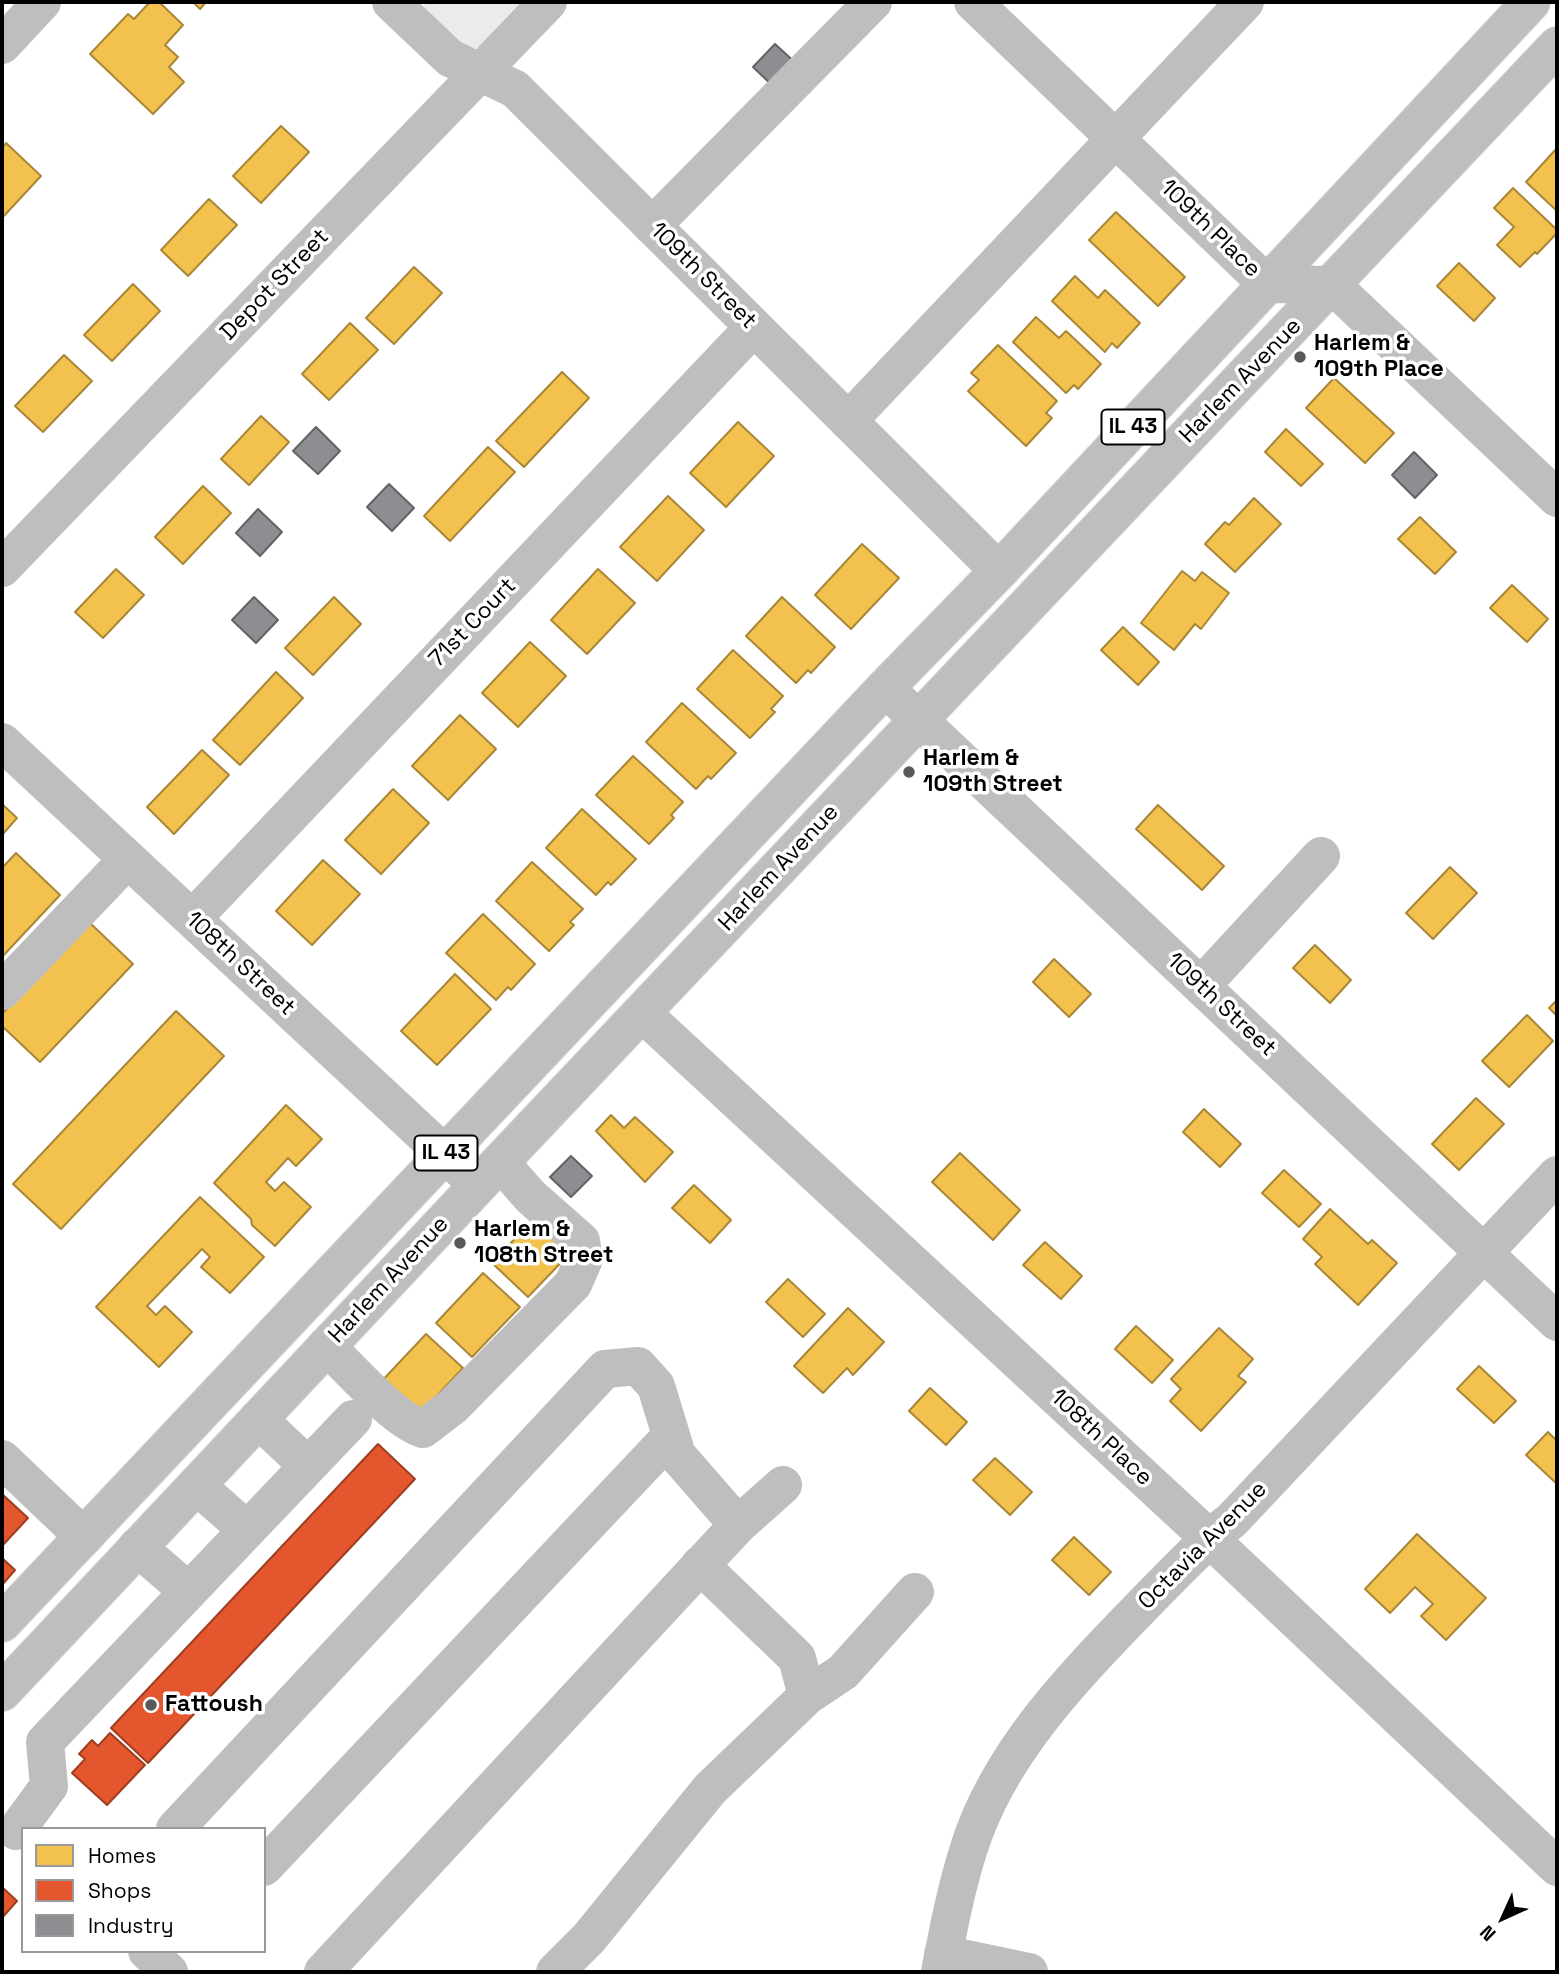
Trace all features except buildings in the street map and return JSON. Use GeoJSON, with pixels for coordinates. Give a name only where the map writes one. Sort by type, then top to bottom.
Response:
{"type":"FeatureCollection","features":[{"type":"Feature","properties":{"kind":"street"},"geometry":{"type":"LineString","coordinates":[[2,45],[42,2]]}},
{"type":"Feature","properties":{"kind":"street","name":"109th Street"},"geometry":{"type":"LineString","coordinates":[[391,2],[450,58],[515,89],[999,571]]}},
{"type":"Feature","properties":{"kind":"street","name":"Depot Street"},"geometry":{"type":"LineString","coordinates":[[2,568],[548,2]]}},
{"type":"Feature","properties":{"kind":"street"},"geometry":{"type":"LineString","coordinates":[[652,226],[873,2]]}},
{"type":"Feature","properties":{"kind":"street","name":"109th Place"},"geometry":{"type":"LineString","coordinates":[[972,2],[1267,284],[1332,285]]}},
{"type":"Feature","properties":{"kind":"street"},"geometry":{"type":"LineString","coordinates":[[848,421],[1245,2]]}},
{"type":"Feature","properties":{"kind":"street","name":"Harlem Avenue"},"geometry":{"type":"LineString","coordinates":[[2,1623],[885,688],[999,571],[1531,2]]}},
{"type":"Feature","properties":{"kind":"street","name":"Harlem Avenue"},"geometry":{"type":"LineString","coordinates":[[2,1692],[1557,46]]}},
{"type":"Feature","properties":{"kind":"street"},"geometry":{"type":"LineString","coordinates":[[1332,285],[1557,498]]}},
{"type":"Feature","properties":{"kind":"street","name":"71st Court"},"geometry":{"type":"LineString","coordinates":[[192,919],[754,327]]}},
{"type":"Feature","properties":{"kind":"street","name":"109th Street"},"geometry":{"type":"LineString","coordinates":[[885,688],[1557,1322]]}},
{"type":"Feature","properties":{"kind":"street","name":"108th Street"},"geometry":{"type":"LineString","coordinates":[[2,742],[445,1155],[489,1174],[531,1197],[581,1241],[584,1259],[573,1284],[453,1406],[423,1429],[411,1425],[394,1412],[326,1346]]}},
{"type":"Feature","properties":{"kind":"street"},"geometry":{"type":"LineString","coordinates":[[1201,986],[1321,856]]}},
{"type":"Feature","properties":{"kind":"street"},"geometry":{"type":"LineString","coordinates":[[2,991],[128,859]]}},
{"type":"Feature","properties":{"kind":"street","name":"108th Place"},"geometry":{"type":"LineString","coordinates":[[642,1013],[1209,1538],[1557,1867]]}},
{"type":"Feature","properties":{"kind":"street","name":"Octavia Avenue"},"geometry":{"type":"LineString","coordinates":[[942,1963],[969,1847],[1005,1770],[1037,1725],[1091,1659],[1209,1538],[1232,1520],[1557,1175]]}},
{"type":"Feature","properties":{"kind":"street"},"geometry":{"type":"LineString","coordinates":[[177,1827],[606,1369],[638,1366],[656,1386],[677,1455],[738,1525]]}},
{"type":"Feature","properties":{"kind":"street"},"geometry":{"type":"LineString","coordinates":[[258,1419],[307,1466]]}},
{"type":"Feature","properties":{"kind":"street"},"geometry":{"type":"LineString","coordinates":[[9,1824],[49,1786],[46,1742],[353,1419]]}},
{"type":"Feature","properties":{"kind":"street"},"geometry":{"type":"LineString","coordinates":[[266,1865],[671,1436]]}},
{"type":"Feature","properties":{"kind":"street"},"geometry":{"type":"LineString","coordinates":[[2,1459],[84,1537]]}},
{"type":"Feature","properties":{"kind":"street"},"geometry":{"type":"LineString","coordinates":[[196,1485],[247,1530]]}},
{"type":"Feature","properties":{"kind":"street"},"geometry":{"type":"LineString","coordinates":[[323,1972],[700,1565],[738,1525],[783,1485]]}},
{"type":"Feature","properties":{"kind":"street"},"geometry":{"type":"LineString","coordinates":[[137,1547],[188,1591]]}},
{"type":"Feature","properties":{"kind":"street"},"geometry":{"type":"LineString","coordinates":[[700,1565],[797,1658],[807,1696]]}},
{"type":"Feature","properties":{"kind":"street"},"geometry":{"type":"LineString","coordinates":[[555,1972],[589,1938],[710,1788],[807,1696],[843,1672],[915,1592]]}},
{"type":"Feature","properties":{"kind":"street"},"geometry":{"type":"LineString","coordinates":[[942,1963],[1029,1972]]}},
{"type":"Feature","properties":{"kind":"shaded area"},"geometry":{"type":"Polygon","coordinates":[[[428,2],[527,2],[481,47],[468,49],[419,10],[428,2]]]}},
{"type":"Feature","properties":{"kind":"place","name":"Harlem & 109th Place"},"geometry":{"type":"Point","coordinates":[1300,357]}},
{"type":"Feature","properties":{"kind":"place","name":"Harlem & 109th Street"},"geometry":{"type":"Point","coordinates":[909,772]}},
{"type":"Feature","properties":{"kind":"place","name":"Harlem & 108th Street"},"geometry":{"type":"Point","coordinates":[460,1243]}},
{"type":"Feature","properties":{"kind":"place","name":"Fattoush"},"geometry":{"type":"Point","coordinates":[151,1705]}}]}
